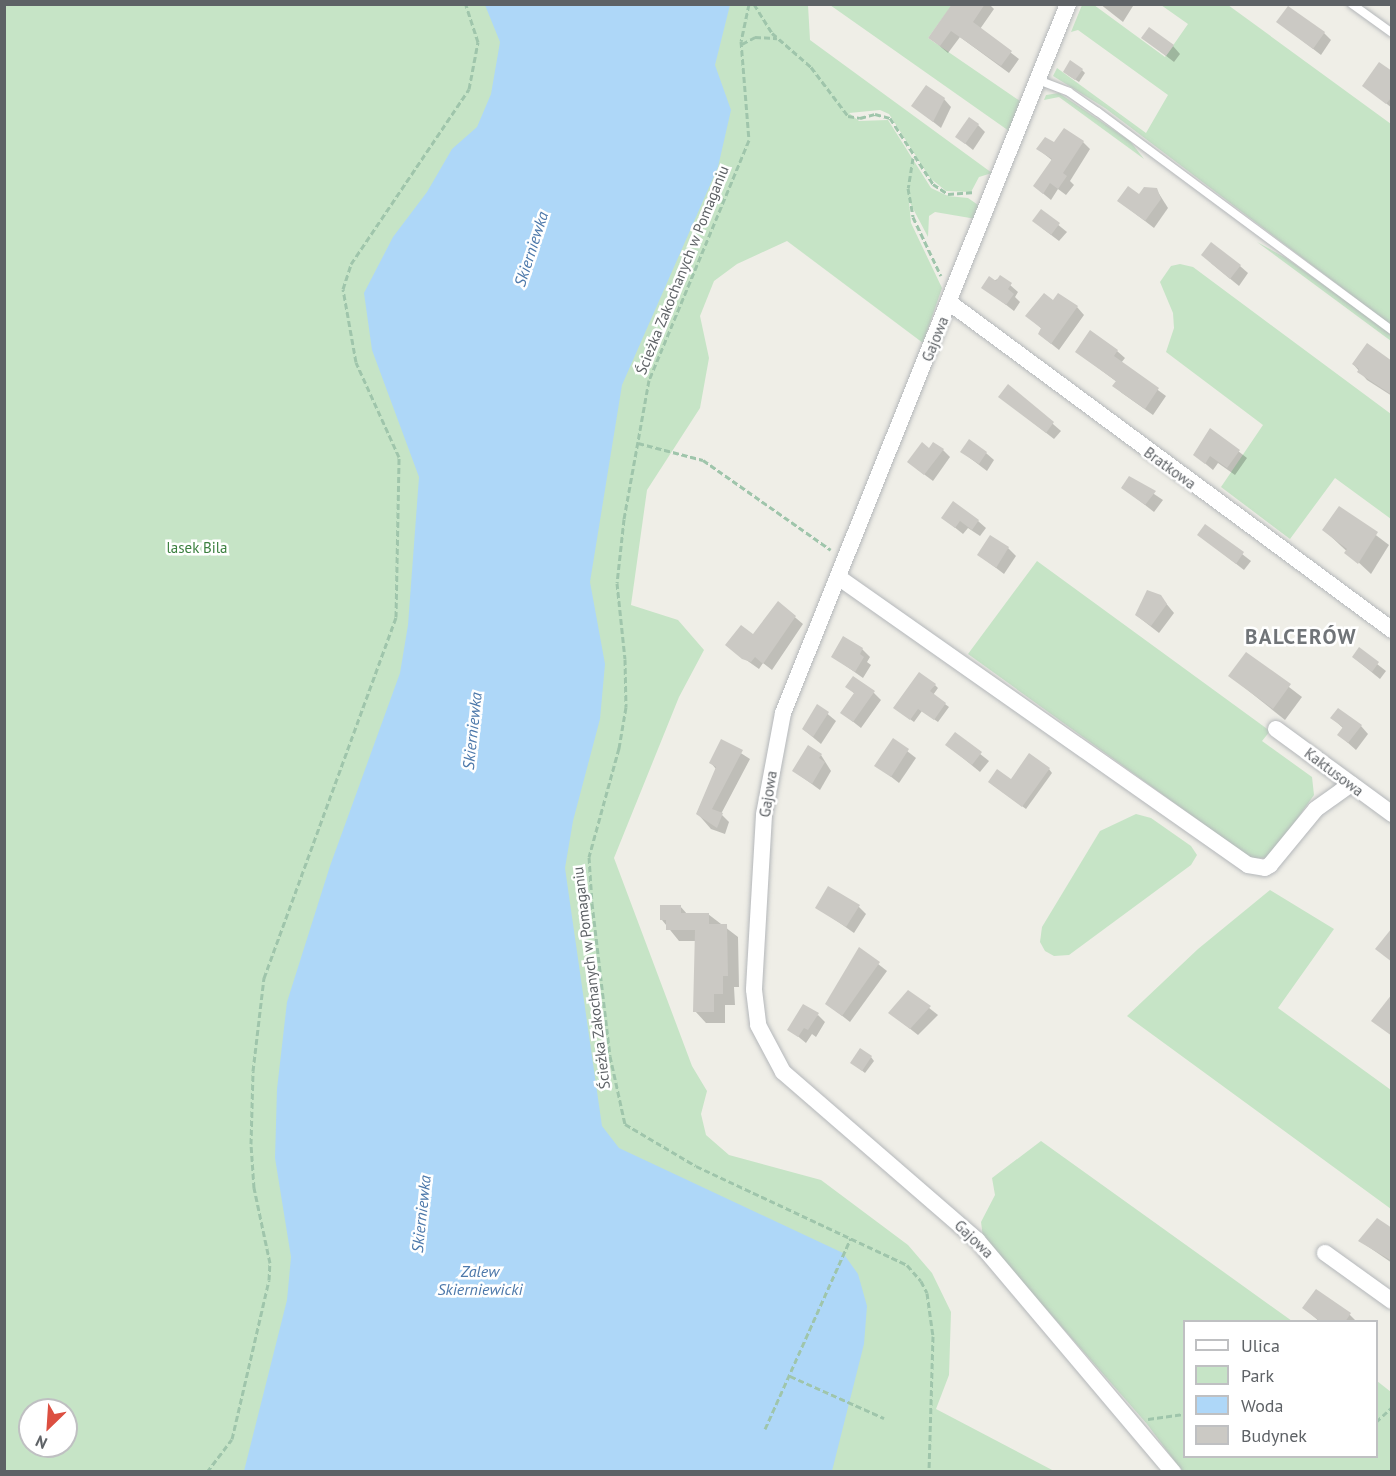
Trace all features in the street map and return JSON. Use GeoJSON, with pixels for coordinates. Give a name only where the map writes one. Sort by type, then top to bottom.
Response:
{"type":"FeatureCollection","features":[{"type":"Feature","properties":{"kind":"street","name":"Gajowa"},"geometry":{"type":"LineString","coordinates":[[1068,4],[950,303],[783,713],[764,815],[754,954],[758,1025],[783,1072],[977,1240],[1173,1472]]}},
{"type":"Feature","properties":{"kind":"street","name":"Bratkowa"},"geometry":{"type":"LineString","coordinates":[[950,303],[1392,630]]}},
{"type":"Feature","properties":{"kind":"street"},"geometry":{"type":"LineString","coordinates":[[838,577],[1248,865],[1265,868],[1270,865],[1316,809],[1351,784]]}},
{"type":"Feature","properties":{"kind":"street","name":"Kaktusowa"},"geometry":{"type":"LineString","coordinates":[[1276,729],[1392,814]]}},
{"type":"Feature","properties":{"kind":"street"},"geometry":{"type":"LineString","coordinates":[[1325,1253],[1392,1301]]}},
{"type":"Feature","properties":{"kind":"lane"},"geometry":{"type":"LineString","coordinates":[[1352,4],[1392,33]]}},
{"type":"Feature","properties":{"kind":"lane"},"geometry":{"type":"LineString","coordinates":[[1038,80],[1069,92],[1098,112],[1392,330]]}},
{"type":"Feature","properties":{"kind":"path"},"geometry":{"type":"LineString","coordinates":[[207,1472],[232,1439],[269,1280],[251,1144],[255,1048],[264,978],[396,617],[399,457],[356,362],[343,290],[351,264],[469,89],[478,42],[466,4]]}},
{"type":"Feature","properties":{"kind":"path","name":"Ścieżka Zakochanych w Pomaganiu"},"geometry":{"type":"LineString","coordinates":[[749,4],[742,44],[748,140],[649,380],[617,571],[627,691],[624,726],[588,866],[622,1118],[633,1130],[696,1166],[907,1265],[927,1293],[933,1336],[929,1472]]}},
{"type":"Feature","properties":{"kind":"path"},"geometry":{"type":"LineString","coordinates":[[754,4],[778,39],[807,63],[848,116],[860,118],[875,114],[890,118],[933,184],[948,194],[995,190]]}},
{"type":"Feature","properties":{"kind":"path"},"geometry":{"type":"LineString","coordinates":[[742,44],[754,37],[778,39]]}},
{"type":"Feature","properties":{"kind":"path"},"geometry":{"type":"LineString","coordinates":[[913,156],[909,188],[913,218],[950,303]]}},
{"type":"Feature","properties":{"kind":"path"},"geometry":{"type":"LineString","coordinates":[[638,443],[703,460],[788,516],[845,560]]}},
{"type":"Feature","properties":{"kind":"path"},"geometry":{"type":"LineString","coordinates":[[765,1429],[851,1238]]}},
{"type":"Feature","properties":{"kind":"path"},"geometry":{"type":"LineString","coordinates":[[789,1376],[884,1418]]}},
{"type":"Feature","properties":{"kind":"path"},"geometry":{"type":"LineString","coordinates":[[1378,1421],[1392,1407]]}},
{"type":"Feature","properties":{"kind":"path"},"geometry":{"type":"LineString","coordinates":[[1131,1421],[1183,1414]]}},
{"type":"Feature","properties":{"kind":"green space","name":"lasek Bila"},"geometry":{"type":"Polygon","coordinates":[[[5,5],[808,5],[810,40],[992,173],[979,177],[971,192],[946,191],[930,178],[889,114],[880,110],[849,113],[859,121],[888,120],[931,188],[948,196],[968,198],[981,207],[976,219],[935,212],[929,216],[928,237],[909,201],[911,223],[942,288],[923,343],[787,241],[737,264],[714,281],[700,316],[709,358],[700,408],[647,490],[631,605],[678,620],[704,650],[679,697],[614,858],[692,1066],[707,1091],[701,1114],[706,1135],[729,1155],[821,1180],[908,1245],[932,1273],[951,1312],[949,1375],[936,1409],[1054,1471],[5,1472],[5,5]]]}},
{"type":"Feature","properties":{"kind":"green space"},"geometry":{"type":"Polygon","coordinates":[[[830,5],[952,5],[928,38],[1020,101],[1009,131],[830,5]]]}},
{"type":"Feature","properties":{"kind":"green space"},"geometry":{"type":"Polygon","coordinates":[[[1082,5],[1094,5],[1165,57],[1188,24],[1161,5],[1228,5],[1391,124],[1391,325],[1105,108],[1053,76],[1057,68],[1146,133],[1168,95],[1078,30],[1071,32],[1082,5]]]}},
{"type":"Feature","properties":{"kind":"green space"},"geometry":{"type":"Polygon","coordinates":[[[1059,93],[1130,141],[1144,159],[1059,97],[1044,100],[1046,95],[1059,93]]]}},
{"type":"Feature","properties":{"kind":"green space"},"geometry":{"type":"Polygon","coordinates":[[[1257,242],[1286,258],[1377,323],[1391,334],[1391,341],[1257,242]]]}},
{"type":"Feature","properties":{"kind":"green space"},"geometry":{"type":"Polygon","coordinates":[[[1180,264],[1193,267],[1391,414],[1391,519],[1335,478],[1290,539],[1221,487],[1263,425],[1166,352],[1174,328],[1173,313],[1160,282],[1171,266],[1180,264]]]}},
{"type":"Feature","properties":{"kind":"green space"},"geometry":{"type":"Polygon","coordinates":[[[1037,561],[1270,731],[1262,741],[1312,777],[1314,795],[1270,857],[1252,859],[968,654],[1037,561]]]}},
{"type":"Feature","properties":{"kind":"green space"},"geometry":{"type":"Polygon","coordinates":[[[1136,814],[1151,818],[1191,846],[1197,855],[1191,865],[1069,955],[1054,956],[1045,951],[1040,942],[1042,927],[1100,831],[1136,814]]]}},
{"type":"Feature","properties":{"kind":"green space"},"geometry":{"type":"Polygon","coordinates":[[[1270,890],[1334,929],[1278,1008],[1391,1090],[1391,1209],[1127,1016],[1198,949],[1270,890]]]}},
{"type":"Feature","properties":{"kind":"green space"},"geometry":{"type":"Polygon","coordinates":[[[1041,1141],[1291,1320],[1183,1320],[1183,1458],[1378,1458],[1378,1382],[1391,1392],[1391,1471],[1182,1471],[1147,1424],[983,1237],[981,1222],[995,1195],[992,1178],[1041,1141]]]}},
{"type":"Feature","properties":{"kind":"water","name":"Zalew Skierniewicki"},"geometry":{"type":"Polygon","coordinates":[[[485,5],[730,5],[715,65],[731,110],[718,167],[622,385],[590,582],[605,664],[600,719],[573,821],[565,868],[602,1126],[619,1148],[843,1253],[858,1274],[867,1306],[864,1344],[832,1471],[244,1471],[287,1300],[291,1257],[275,1158],[277,1089],[287,1002],[330,866],[400,673],[408,625],[419,477],[372,350],[364,293],[393,237],[427,192],[452,149],[477,127],[491,94],[500,42],[485,5]]]}},
{"type":"Feature","properties":{"kind":"building"},"geometry":{"type":"Polygon","coordinates":[[[952,4],[985,4],[973,22],[1012,51],[1001,66],[951,31],[940,46],[928,38],[952,4]]]}},
{"type":"Feature","properties":{"kind":"building"},"geometry":{"type":"Polygon","coordinates":[[[1288,6],[1325,32],[1313,49],[1276,22],[1288,6]]]}},
{"type":"Feature","properties":{"kind":"building"},"geometry":{"type":"Polygon","coordinates":[[[1149,27],[1174,45],[1166,56],[1141,38],[1149,27]]]}},
{"type":"Feature","properties":{"kind":"building"},"geometry":{"type":"Polygon","coordinates":[[[1070,60],[1083,69],[1075,80],[1063,72],[1070,60]]]}},
{"type":"Feature","properties":{"kind":"building"},"geometry":{"type":"Polygon","coordinates":[[[1379,62],[1392,71],[1392,97],[1386,104],[1362,86],[1379,62]]]}},
{"type":"Feature","properties":{"kind":"building"},"geometry":{"type":"Polygon","coordinates":[[[926,85],[945,98],[933,122],[911,106],[926,85]]]}},
{"type":"Feature","properties":{"kind":"building"},"geometry":{"type":"Polygon","coordinates":[[[969,117],[979,124],[965,144],[955,137],[969,117]]]}},
{"type":"Feature","properties":{"kind":"building"},"geometry":{"type":"Polygon","coordinates":[[[1064,128],[1084,141],[1063,173],[1067,176],[1058,189],[1050,183],[1043,194],[1033,186],[1052,159],[1036,149],[1045,137],[1054,142],[1064,128]]]}},
{"type":"Feature","properties":{"kind":"building"},"geometry":{"type":"Polygon","coordinates":[[[1128,186],[1139,194],[1144,187],[1157,188],[1161,199],[1145,221],[1117,201],[1128,186]]]}},
{"type":"Feature","properties":{"kind":"building"},"geometry":{"type":"Polygon","coordinates":[[[1041,209],[1060,223],[1051,235],[1032,221],[1041,209]]]}},
{"type":"Feature","properties":{"kind":"building"},"geometry":{"type":"Polygon","coordinates":[[[1211,242],[1241,265],[1230,279],[1201,255],[1211,242]]]}},
{"type":"Feature","properties":{"kind":"building"},"geometry":{"type":"Polygon","coordinates":[[[1000,275],[1012,283],[1008,289],[1014,294],[1006,305],[981,288],[989,276],[996,281],[1000,275]]]}},
{"type":"Feature","properties":{"kind":"building"},"geometry":{"type":"Polygon","coordinates":[[[1044,293],[1053,300],[1058,293],[1078,306],[1051,344],[1038,334],[1041,328],[1025,316],[1044,293]]]}},
{"type":"Feature","properties":{"kind":"building"},"geometry":{"type":"Polygon","coordinates":[[[1090,330],[1118,350],[1114,356],[1159,388],[1145,409],[1112,386],[1116,381],[1075,352],[1090,330]]]}},
{"type":"Feature","properties":{"kind":"building"},"geometry":{"type":"Polygon","coordinates":[[[1367,343],[1392,361],[1392,395],[1357,372],[1359,369],[1352,364],[1367,343]]]}},
{"type":"Feature","properties":{"kind":"building"},"geometry":{"type":"Polygon","coordinates":[[[1008,384],[1054,422],[1046,433],[998,397],[1008,384]]]}},
{"type":"Feature","properties":{"kind":"building"},"geometry":{"type":"Polygon","coordinates":[[[1210,428],[1240,450],[1227,468],[1210,456],[1205,464],[1193,455],[1210,428]]]}},
{"type":"Feature","properties":{"kind":"building"},"geometry":{"type":"Polygon","coordinates":[[[969,439],[987,452],[979,464],[960,452],[969,439]]]}},
{"type":"Feature","properties":{"kind":"building"},"geometry":{"type":"Polygon","coordinates":[[[922,442],[929,448],[933,442],[944,449],[924,475],[907,462],[922,442]]]}},
{"type":"Feature","properties":{"kind":"building"},"geometry":{"type":"Polygon","coordinates":[[[1129,476],[1156,491],[1145,505],[1121,488],[1129,476]]]}},
{"type":"Feature","properties":{"kind":"building"},"geometry":{"type":"Polygon","coordinates":[[[953,501],[979,520],[972,530],[960,521],[955,528],[941,518],[953,501]]]}},
{"type":"Feature","properties":{"kind":"building"},"geometry":{"type":"Polygon","coordinates":[[[1339,506],[1378,532],[1358,564],[1344,553],[1347,549],[1322,530],[1339,506]]]}},
{"type":"Feature","properties":{"kind":"building"},"geometry":{"type":"Polygon","coordinates":[[[1205,524],[1244,552],[1236,564],[1197,535],[1205,524]]]}},
{"type":"Feature","properties":{"kind":"building"},"geometry":{"type":"Polygon","coordinates":[[[990,535],[1009,547],[996,568],[977,555],[990,535]]]}},
{"type":"Feature","properties":{"kind":"building"},"geometry":{"type":"Polygon","coordinates":[[[1147,590],[1161,595],[1167,604],[1151,626],[1135,615],[1147,590]]]}},
{"type":"Feature","properties":{"kind":"building"},"geometry":{"type":"Polygon","coordinates":[[[778,601],[796,616],[763,664],[755,657],[751,662],[742,659],[725,645],[741,625],[753,634],[778,601]]]}},
{"type":"Feature","properties":{"kind":"building"},"geometry":{"type":"Polygon","coordinates":[[[843,636],[863,648],[860,654],[864,657],[855,672],[831,657],[843,636]]]}},
{"type":"Feature","properties":{"kind":"building"},"geometry":{"type":"Polygon","coordinates":[[[1359,647],[1379,662],[1372,672],[1352,657],[1359,647]]]}},
{"type":"Feature","properties":{"kind":"building"},"geometry":{"type":"Polygon","coordinates":[[[1246,652],[1291,684],[1273,709],[1228,676],[1246,652]]]}},
{"type":"Feature","properties":{"kind":"building"},"geometry":{"type":"Polygon","coordinates":[[[919,672],[936,684],[930,691],[946,703],[934,720],[918,709],[910,720],[893,708],[919,672]]]}},
{"type":"Feature","properties":{"kind":"building"},"geometry":{"type":"Polygon","coordinates":[[[853,676],[875,691],[853,722],[840,713],[854,693],[845,687],[853,676]]]}},
{"type":"Feature","properties":{"kind":"building"},"geometry":{"type":"Polygon","coordinates":[[[817,704],[829,712],[813,737],[802,729],[817,704]]]}},
{"type":"Feature","properties":{"kind":"building"},"geometry":{"type":"Polygon","coordinates":[[[1338,708],[1362,725],[1348,743],[1337,735],[1343,727],[1330,718],[1338,708]]]}},
{"type":"Feature","properties":{"kind":"building"},"geometry":{"type":"Polygon","coordinates":[[[955,732],[982,752],[972,765],[945,745],[955,732]]]}},
{"type":"Feature","properties":{"kind":"building"},"geometry":{"type":"Polygon","coordinates":[[[893,738],[909,749],[891,777],[874,766],[893,738]]]}},
{"type":"Feature","properties":{"kind":"building"},"geometry":{"type":"Polygon","coordinates":[[[721,739],[743,750],[712,809],[723,813],[717,828],[696,814],[716,767],[709,763],[721,739]]]}},
{"type":"Feature","properties":{"kind":"building"},"geometry":{"type":"Polygon","coordinates":[[[808,745],[822,754],[819,758],[825,762],[812,784],[792,771],[808,745]]]}},
{"type":"Feature","properties":{"kind":"building"},"geometry":{"type":"Polygon","coordinates":[[[1029,753],[1050,768],[1022,807],[988,782],[997,769],[1011,779],[1029,753]]]}},
{"type":"Feature","properties":{"kind":"building"},"geometry":{"type":"Polygon","coordinates":[[[828,886],[860,905],[846,927],[815,908],[828,886]]]}},
{"type":"Feature","properties":{"kind":"building"},"geometry":{"type":"Polygon","coordinates":[[[660,905],[681,905],[681,913],[709,913],[709,924],[727,924],[728,976],[723,976],[723,994],[714,994],[714,1012],[693,1012],[695,930],[666,930],[666,920],[660,920],[660,905]]]}},
{"type":"Feature","properties":{"kind":"building"},"geometry":{"type":"Polygon","coordinates":[[[1392,928],[1392,962],[1375,949],[1392,928]]]}},
{"type":"Feature","properties":{"kind":"building"},"geometry":{"type":"Polygon","coordinates":[[[859,947],[880,962],[842,1016],[825,1004],[859,947]]]}},
{"type":"Feature","properties":{"kind":"building"},"geometry":{"type":"Polygon","coordinates":[[[908,990],[931,1006],[910,1029],[888,1013],[908,990]]]}},
{"type":"Feature","properties":{"kind":"building"},"geometry":{"type":"Polygon","coordinates":[[[1392,994],[1392,1036],[1371,1021],[1392,994]]]}},
{"type":"Feature","properties":{"kind":"building"},"geometry":{"type":"Polygon","coordinates":[[[803,1004],[819,1013],[808,1030],[804,1028],[798,1037],[787,1030],[803,1004]]]}},
{"type":"Feature","properties":{"kind":"building"},"geometry":{"type":"Polygon","coordinates":[[[860,1048],[872,1056],[862,1071],[850,1063],[860,1048]]]}},
{"type":"Feature","properties":{"kind":"building"},"geometry":{"type":"Polygon","coordinates":[[[1377,1218],[1392,1228],[1392,1261],[1358,1241],[1377,1218]]]}},
{"type":"Feature","properties":{"kind":"building"},"geometry":{"type":"Polygon","coordinates":[[[1316,1289],[1351,1313],[1346,1320],[1318,1320],[1302,1308],[1316,1289]]]}},
{"type":"Feature","properties":{"kind":"district","name":"BALCERÓW"},"geometry":{"type":"Point","coordinates":[1301,637]}},
{"type":"Feature","properties":{"kind":"water label","name":"Skierniewka"},"geometry":{"type":"Point","coordinates":[531,249]}},
{"type":"Feature","properties":{"kind":"water label","name":"Skierniewka"},"geometry":{"type":"Point","coordinates":[472,731]}},
{"type":"Feature","properties":{"kind":"water label","name":"Skierniewka"},"geometry":{"type":"Point","coordinates":[421,1214]}}]}
